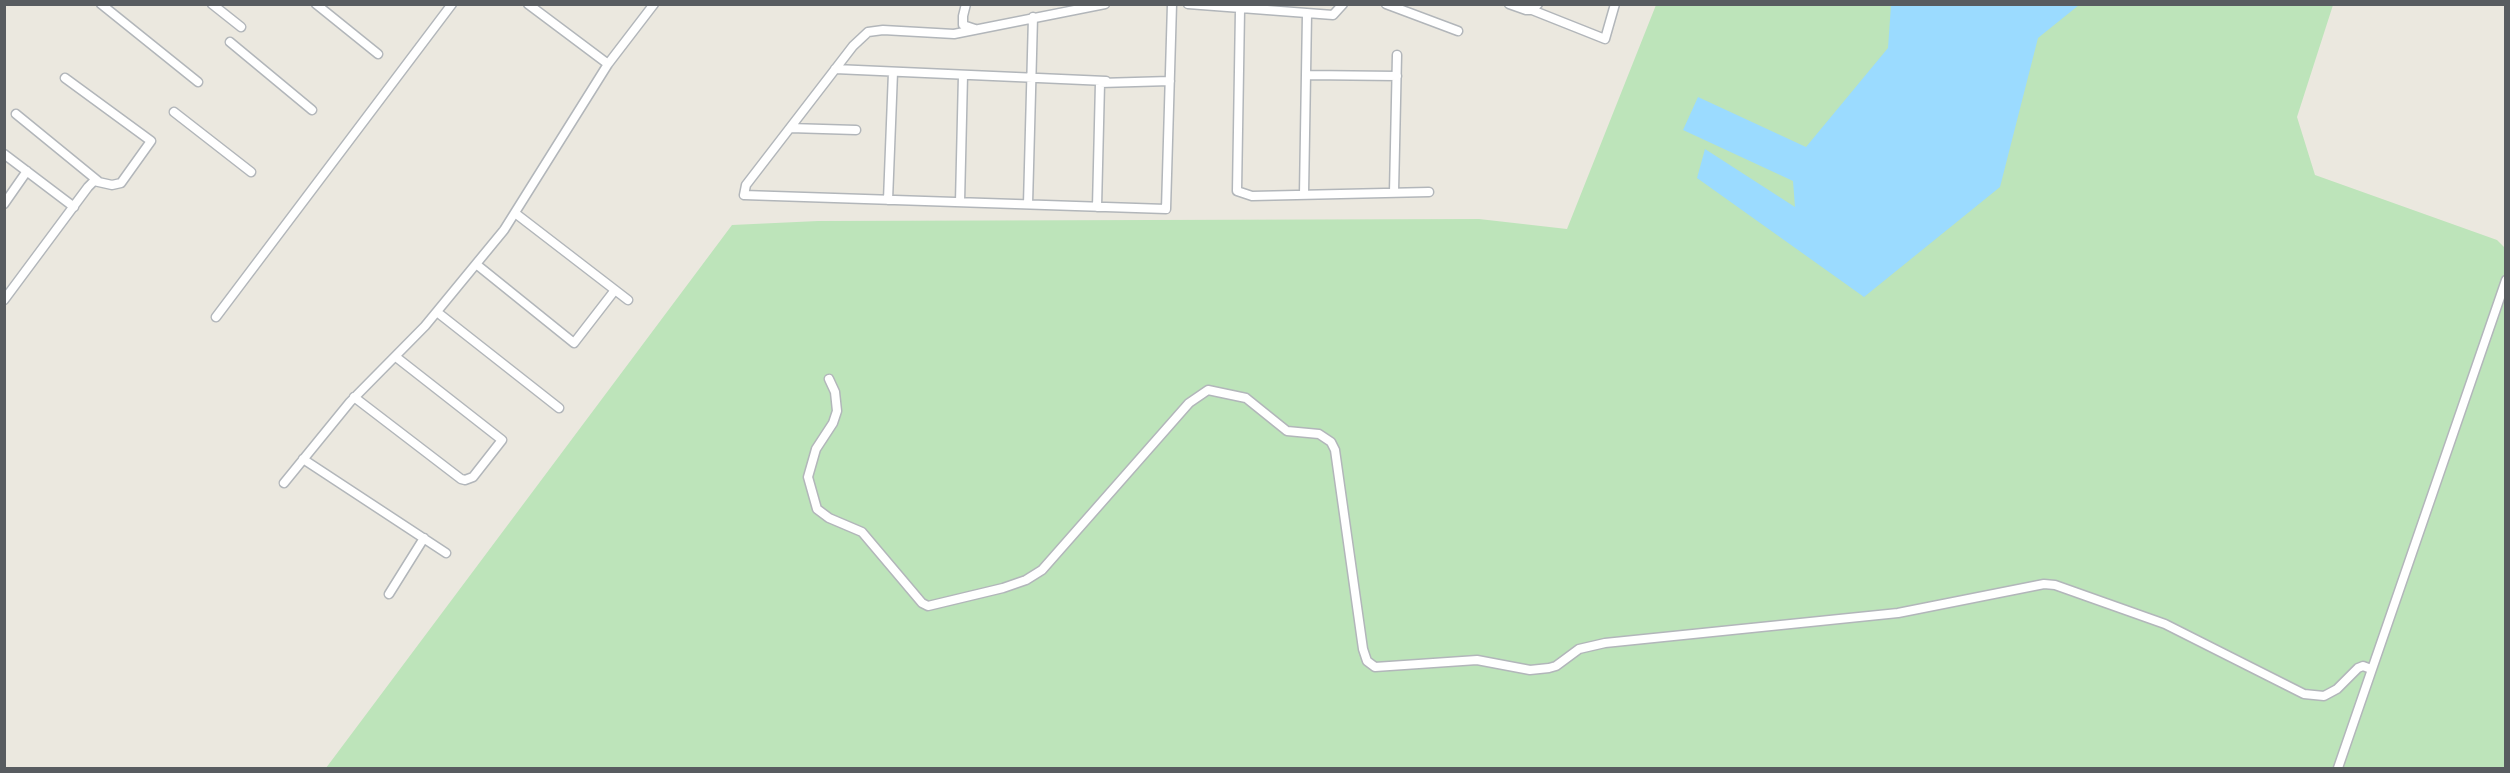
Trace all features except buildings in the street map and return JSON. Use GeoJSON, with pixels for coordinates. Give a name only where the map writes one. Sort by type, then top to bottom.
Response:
{"type":"FeatureCollection","features":[{"type":"Feature","properties":{"kind":"street"},"geometry":{"type":"LineString","coordinates":[[101,4],[198,82]]}},
{"type":"Feature","properties":{"kind":"street"},"geometry":{"type":"LineString","coordinates":[[212,4],[241,27]]}},
{"type":"Feature","properties":{"kind":"street"},"geometry":{"type":"LineString","coordinates":[[316,4],[378,54]]}},
{"type":"Feature","properties":{"kind":"street"},"geometry":{"type":"LineString","coordinates":[[216,317],[452,4]]}},
{"type":"Feature","properties":{"kind":"street"},"geometry":{"type":"LineString","coordinates":[[528,4],[608,64]]}},
{"type":"Feature","properties":{"kind":"street"},"geometry":{"type":"LineString","coordinates":[[284,483],[354,397],[396,357],[476,264],[515,213],[608,64],[654,4]]}},
{"type":"Feature","properties":{"kind":"street"},"geometry":{"type":"LineString","coordinates":[[966,4],[963,25],[975,29]]}},
{"type":"Feature","properties":{"kind":"street"},"geometry":{"type":"LineString","coordinates":[[1028,204],[1031,78],[1037,17],[1044,4]]}},
{"type":"Feature","properties":{"kind":"street"},"geometry":{"type":"LineString","coordinates":[[1105,4],[941,35],[876,30],[862,36],[746,185],[744,195],[1166,209],[1172,4]]}},
{"type":"Feature","properties":{"kind":"street"},"geometry":{"type":"LineString","coordinates":[[1188,4],[1240,10],[1333,15],[1343,4]]}},
{"type":"Feature","properties":{"kind":"street"},"geometry":{"type":"LineString","coordinates":[[1386,4],[1458,31]]}},
{"type":"Feature","properties":{"kind":"street"},"geometry":{"type":"LineString","coordinates":[[1509,4],[1535,7],[1605,39],[1616,4]]}},
{"type":"Feature","properties":{"kind":"street"},"geometry":{"type":"LineString","coordinates":[[1240,10],[1238,191],[1252,195],[1429,192]]}},
{"type":"Feature","properties":{"kind":"street"},"geometry":{"type":"LineString","coordinates":[[1304,194],[1307,14]]}},
{"type":"Feature","properties":{"kind":"street"},"geometry":{"type":"LineString","coordinates":[[230,42],[312,110]]}},
{"type":"Feature","properties":{"kind":"street"},"geometry":{"type":"LineString","coordinates":[[1394,192],[1397,55]]}},
{"type":"Feature","properties":{"kind":"street"},"geometry":{"type":"LineString","coordinates":[[835,69],[1106,81],[1170,81]]}},
{"type":"Feature","properties":{"kind":"street"},"geometry":{"type":"LineString","coordinates":[[888,200],[893,72]]}},
{"type":"Feature","properties":{"kind":"street"},"geometry":{"type":"LineString","coordinates":[[960,202],[963,75]]}},
{"type":"Feature","properties":{"kind":"street"},"geometry":{"type":"LineString","coordinates":[[1307,75],[1397,76]]}},
{"type":"Feature","properties":{"kind":"street"},"geometry":{"type":"LineString","coordinates":[[16,114],[98,181],[112,185],[121,183],[151,141],[65,78]]}},
{"type":"Feature","properties":{"kind":"street"},"geometry":{"type":"LineString","coordinates":[[1097,207],[1098,87],[1100,83],[1106,81]]}},
{"type":"Feature","properties":{"kind":"street"},"geometry":{"type":"LineString","coordinates":[[174,112],[251,172]]}},
{"type":"Feature","properties":{"kind":"street"},"geometry":{"type":"LineString","coordinates":[[790,128],[856,130]]}},
{"type":"Feature","properties":{"kind":"street"},"geometry":{"type":"LineString","coordinates":[[4,154],[74,207]]}},
{"type":"Feature","properties":{"kind":"street"},"geometry":{"type":"LineString","coordinates":[[4,204],[27,171]]}},
{"type":"Feature","properties":{"kind":"street"},"geometry":{"type":"LineString","coordinates":[[4,300],[88,187],[94,181],[98,181]]}},
{"type":"Feature","properties":{"kind":"street"},"geometry":{"type":"LineString","coordinates":[[515,213],[628,300]]}},
{"type":"Feature","properties":{"kind":"street"},"geometry":{"type":"LineString","coordinates":[[476,264],[574,343],[615,290]]}},
{"type":"Feature","properties":{"kind":"street"},"geometry":{"type":"LineString","coordinates":[[2338,768],[2505,279]]}},
{"type":"Feature","properties":{"kind":"street"},"geometry":{"type":"LineString","coordinates":[[436,312],[559,408]]}},
{"type":"Feature","properties":{"kind":"street"},"geometry":{"type":"LineString","coordinates":[[354,397],[461,479],[473,477],[501,440],[396,357]]}},
{"type":"Feature","properties":{"kind":"street"},"geometry":{"type":"LineString","coordinates":[[829,380],[835,392],[837,411],[833,423],[816,449],[808,477],[817,508],[829,518],[862,532],[922,603],[928,606],[1003,588],[1026,580],[1042,570],[1189,403],[1208,390],[1246,398],[1287,431],[1319,434],[1331,442],[1335,450],[1363,649],[1367,661],[1375,667],[1477,660],[1530,670],[1549,668],[1556,666],[1579,649],[1605,643],[1898,614],[2044,584],[2055,585],[2165,624],[2304,694],[2324,696],[2337,690],[2358,668],[2363,666],[2371,669]]}},
{"type":"Feature","properties":{"kind":"street"},"geometry":{"type":"LineString","coordinates":[[303,459],[446,553]]}},
{"type":"Feature","properties":{"kind":"street"},"geometry":{"type":"LineString","coordinates":[[388,594],[424,538]]}},
{"type":"Feature","properties":{"kind":"green space"},"geometry":{"type":"Polygon","coordinates":[[[1656,5],[2333,5],[2297,117],[2315,175],[2497,240],[2505,248],[2505,768],[326,768],[732,225],[818,221],[1479,219],[1567,229],[1656,5]]]}},
{"type":"Feature","properties":{"kind":"water"},"geometry":{"type":"Polygon","coordinates":[[[1891,5],[2079,5],[2038,38],[2000,187],[1864,297],[1697,178],[1705,149],[1795,207],[1793,181],[1683,130],[1698,97],[1806,147],[1888,48],[1891,5]]]}}]}
